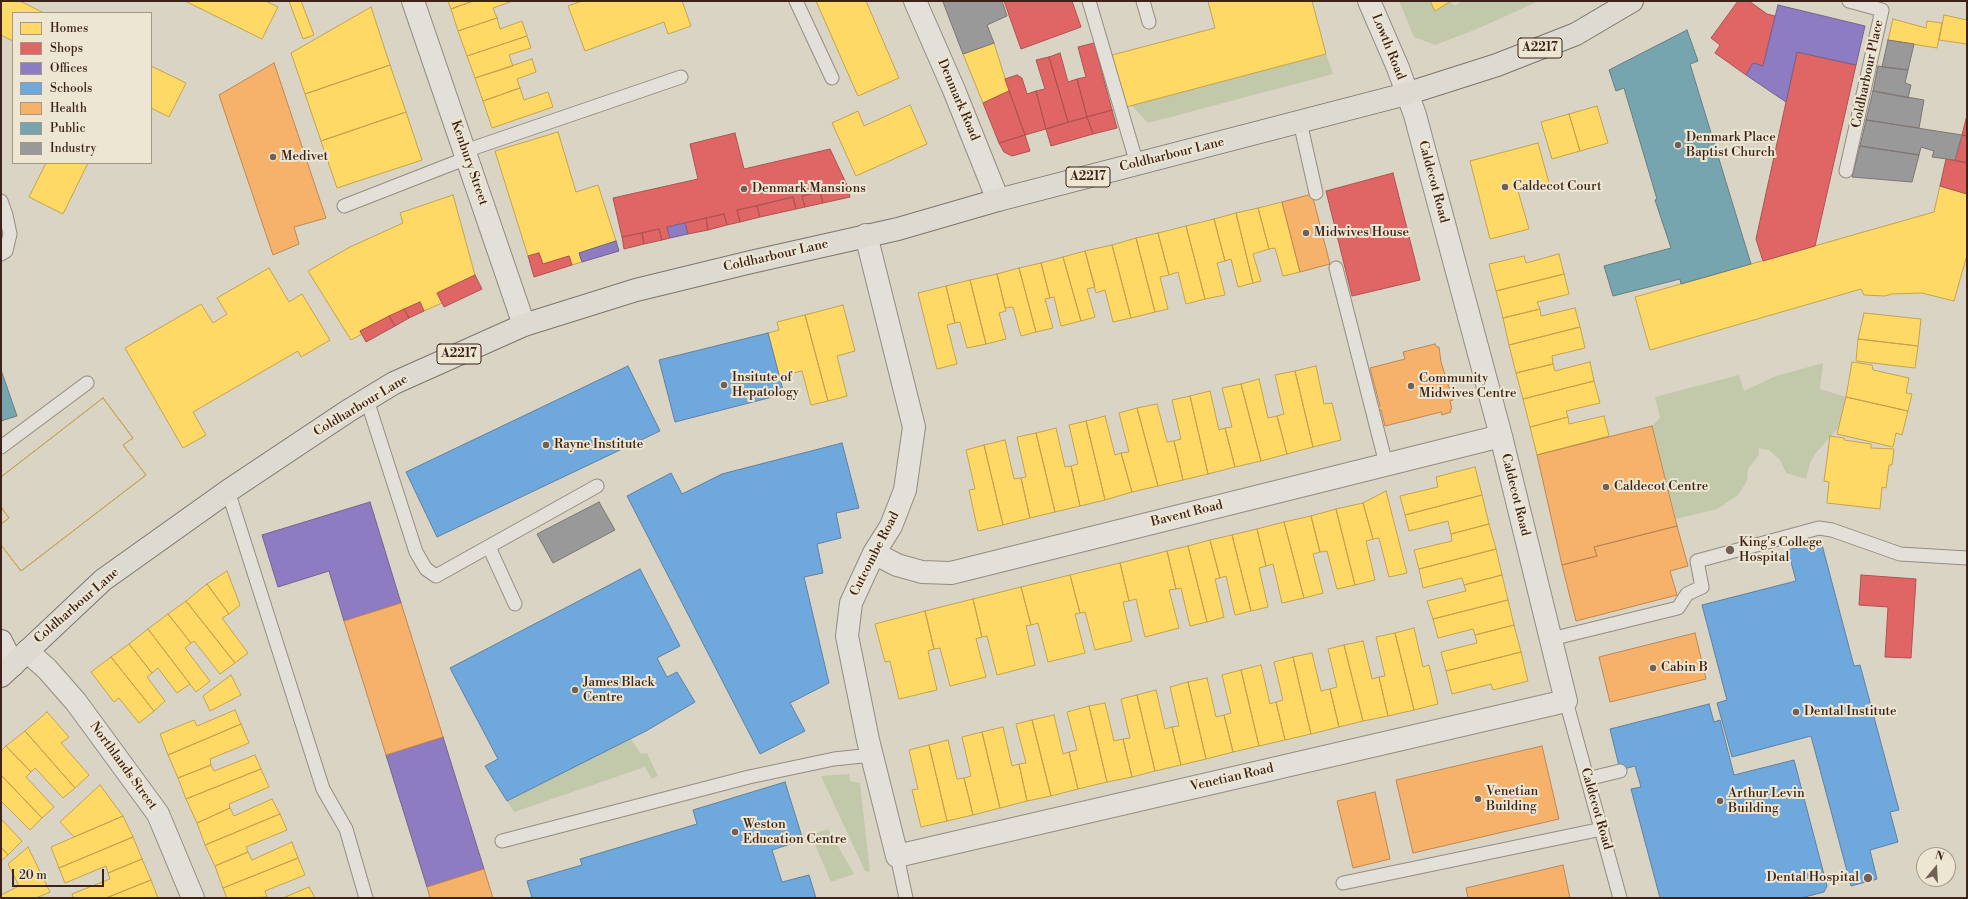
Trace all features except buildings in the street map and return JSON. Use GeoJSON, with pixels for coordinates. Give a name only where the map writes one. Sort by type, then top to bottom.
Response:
{"type":"FeatureCollection","features":[{"type":"Feature","properties":{"kind":"main road","name":"Coldharbour Lane"},"geometry":{"type":"LineString","coordinates":[[14,664],[103,580],[228,491],[394,383],[524,325],[636,290],[866,235],[898,229],[998,200],[1406,94],[1497,65],[1576,34],[1632,1]]}},
{"type":"Feature","properties":{"kind":"street","name":"Kenbury Street"},"geometry":{"type":"LineString","coordinates":[[413,1],[524,325]]}},
{"type":"Feature","properties":{"kind":"street","name":"Lowth Road"},"geometry":{"type":"LineString","coordinates":[[1369,1],[1398,68],[1406,94]]}},
{"type":"Feature","properties":{"kind":"street","name":"Denmark Road"},"geometry":{"type":"LineString","coordinates":[[917,2],[998,200]]}},
{"type":"Feature","properties":{"kind":"street","name":"Caldecot Road"},"geometry":{"type":"LineString","coordinates":[[1406,94],[1415,115],[1501,436],[1566,700]]}},
{"type":"Feature","properties":{"kind":"street","name":"Cutcombe Road"},"geometry":{"type":"LineString","coordinates":[[866,235],[914,427],[905,490],[891,526],[874,553],[851,603],[847,636],[872,755],[897,856]]}},
{"type":"Feature","properties":{"kind":"street","name":"Bavent Road"},"geometry":{"type":"LineString","coordinates":[[874,553],[897,565],[922,572],[951,573],[1501,436]]}},
{"type":"Feature","properties":{"kind":"street"},"geometry":{"type":"LineString","coordinates":[[1,641],[14,664]]}},
{"type":"Feature","properties":{"kind":"street","name":"Northlands Street"},"geometry":{"type":"LineString","coordinates":[[14,664],[47,669],[76,702],[158,814],[193,898]]}},
{"type":"Feature","properties":{"kind":"street","name":"Venetian Road"},"geometry":{"type":"LineString","coordinates":[[897,856],[1566,700]]}},
{"type":"Feature","properties":{"kind":"lane"},"geometry":{"type":"LineString","coordinates":[[796,1],[832,78]]}},
{"type":"Feature","properties":{"kind":"lane"},"geometry":{"type":"LineString","coordinates":[[1089,1],[1138,164]]}},
{"type":"Feature","properties":{"kind":"lane"},"geometry":{"type":"LineString","coordinates":[[1143,1],[1149,22]]}},
{"type":"Feature","properties":{"kind":"lane","name":"Coldharbour Place"},"geometry":{"type":"LineString","coordinates":[[1846,171],[1882,10],[1849,1]]}},
{"type":"Feature","properties":{"kind":"lane"},"geometry":{"type":"LineString","coordinates":[[344,206],[466,155],[681,77]]}},
{"type":"Feature","properties":{"kind":"lane"},"geometry":{"type":"LineString","coordinates":[[1300,122],[1316,193]]}},
{"type":"Feature","properties":{"kind":"lane"},"geometry":{"type":"LineString","coordinates":[[1,201],[10,234],[6,251],[1,254]]}},
{"type":"Feature","properties":{"kind":"lane"},"geometry":{"type":"LineString","coordinates":[[1336,268],[1386,464]]}},
{"type":"Feature","properties":{"kind":"lane"},"geometry":{"type":"LineString","coordinates":[[1,447],[87,383]]}},
{"type":"Feature","properties":{"kind":"lane"},"geometry":{"type":"LineString","coordinates":[[367,400],[416,552],[426,569],[436,576],[597,486]]}},
{"type":"Feature","properties":{"kind":"lane"},"geometry":{"type":"LineString","coordinates":[[228,491],[323,789],[346,829],[366,898]]}},
{"type":"Feature","properties":{"kind":"lane"},"geometry":{"type":"LineString","coordinates":[[1551,639],[1678,608],[1687,594],[1702,587],[1697,561],[1819,528],[1832,530],[1900,554],[1967,558]]}},
{"type":"Feature","properties":{"kind":"lane"},"geometry":{"type":"LineString","coordinates":[[489,547],[515,604]]}},
{"type":"Feature","properties":{"kind":"lane","name":"Caldecot Road"},"geometry":{"type":"LineString","coordinates":[[1566,700],[1620,898]]}},
{"type":"Feature","properties":{"kind":"lane"},"geometry":{"type":"LineString","coordinates":[[502,841],[749,777],[834,759],[872,755]]}},
{"type":"Feature","properties":{"kind":"lane"},"geometry":{"type":"LineString","coordinates":[[1587,779],[1620,771]]}},
{"type":"Feature","properties":{"kind":"lane"},"geometry":{"type":"LineString","coordinates":[[1343,883],[1602,829]]}},
{"type":"Feature","properties":{"kind":"lane","name":"Cutcombe Road"},"geometry":{"type":"LineString","coordinates":[[897,856],[906,898]]}},
{"type":"Feature","properties":{"kind":"green space"},"geometry":{"type":"Polygon","coordinates":[[[1399,1],[1430,1],[1435,11],[1451,1],[1454,6],[1463,1],[1539,1],[1477,29],[1435,45],[1414,37],[1399,1]]]}},
{"type":"Feature","properties":{"kind":"green space"},"geometry":{"type":"Polygon","coordinates":[[[1326,54],[1333,74],[1148,123],[1131,105],[1326,54]]]}},
{"type":"Feature","properties":{"kind":"green space"},"geometry":{"type":"Polygon","coordinates":[[[1823,363],[1820,389],[1846,397],[1838,428],[1815,454],[1810,463],[1806,479],[1786,473],[1780,460],[1769,450],[1758,448],[1759,455],[1748,469],[1747,481],[1738,495],[1717,509],[1676,519],[1652,426],[1660,418],[1655,397],[1739,375],[1744,391],[1776,376],[1823,363]]]}},
{"type":"Feature","properties":{"kind":"green space"},"geometry":{"type":"Polygon","coordinates":[[[631,739],[641,754],[647,753],[658,776],[652,779],[645,767],[514,812],[507,801],[631,739]]]}},
{"type":"Feature","properties":{"kind":"green space"},"geometry":{"type":"Polygon","coordinates":[[[849,774],[850,781],[860,783],[870,872],[865,871],[821,776],[849,774]]]}},
{"type":"Feature","properties":{"kind":"green space"},"geometry":{"type":"Polygon","coordinates":[[[828,829],[854,874],[831,882],[811,835],[828,829]]]}},
{"type":"Feature","properties":{"kind":"place","name":"Denmark Place Baptist Church"},"geometry":{"type":"Point","coordinates":[1678,145]}},
{"type":"Feature","properties":{"kind":"place","name":"Medivet"},"geometry":{"type":"Point","coordinates":[273,157]}},
{"type":"Feature","properties":{"kind":"place","name":"Caldecot Court"},"geometry":{"type":"Point","coordinates":[1505,187]}},
{"type":"Feature","properties":{"kind":"place","name":"Denmark Mansions"},"geometry":{"type":"Point","coordinates":[744,189]}},
{"type":"Feature","properties":{"kind":"place","name":"Midwives House"},"geometry":{"type":"Point","coordinates":[1306,233]}},
{"type":"Feature","properties":{"kind":"place","name":"Insitute of Hepatology"},"geometry":{"type":"Point","coordinates":[724,385]}},
{"type":"Feature","properties":{"kind":"place","name":"Community Midwives Centre"},"geometry":{"type":"Point","coordinates":[1411,386]}},
{"type":"Feature","properties":{"kind":"place","name":"Rayne Institute"},"geometry":{"type":"Point","coordinates":[546,445]}},
{"type":"Feature","properties":{"kind":"place","name":"Caldecot Centre"},"geometry":{"type":"Point","coordinates":[1606,487]}},
{"type":"Feature","properties":{"kind":"place","name":"King's College Hospital"},"geometry":{"type":"Point","coordinates":[1730,550]}},
{"type":"Feature","properties":{"kind":"place","name":"Cabin B"},"geometry":{"type":"Point","coordinates":[1653,668]}},
{"type":"Feature","properties":{"kind":"place","name":"James Black Centre"},"geometry":{"type":"Point","coordinates":[575,690]}},
{"type":"Feature","properties":{"kind":"place","name":"Dental Institute"},"geometry":{"type":"Point","coordinates":[1796,712]}},
{"type":"Feature","properties":{"kind":"place","name":"Venetian Building"},"geometry":{"type":"Point","coordinates":[1478,799]}},
{"type":"Feature","properties":{"kind":"place","name":"Arthur Levin Building"},"geometry":{"type":"Point","coordinates":[1720,801]}},
{"type":"Feature","properties":{"kind":"place","name":"Weston Education Centre"},"geometry":{"type":"Point","coordinates":[735,832]}},
{"type":"Feature","properties":{"kind":"place","name":"Dental Hospital"},"geometry":{"type":"Point","coordinates":[1868,878]}}]}
